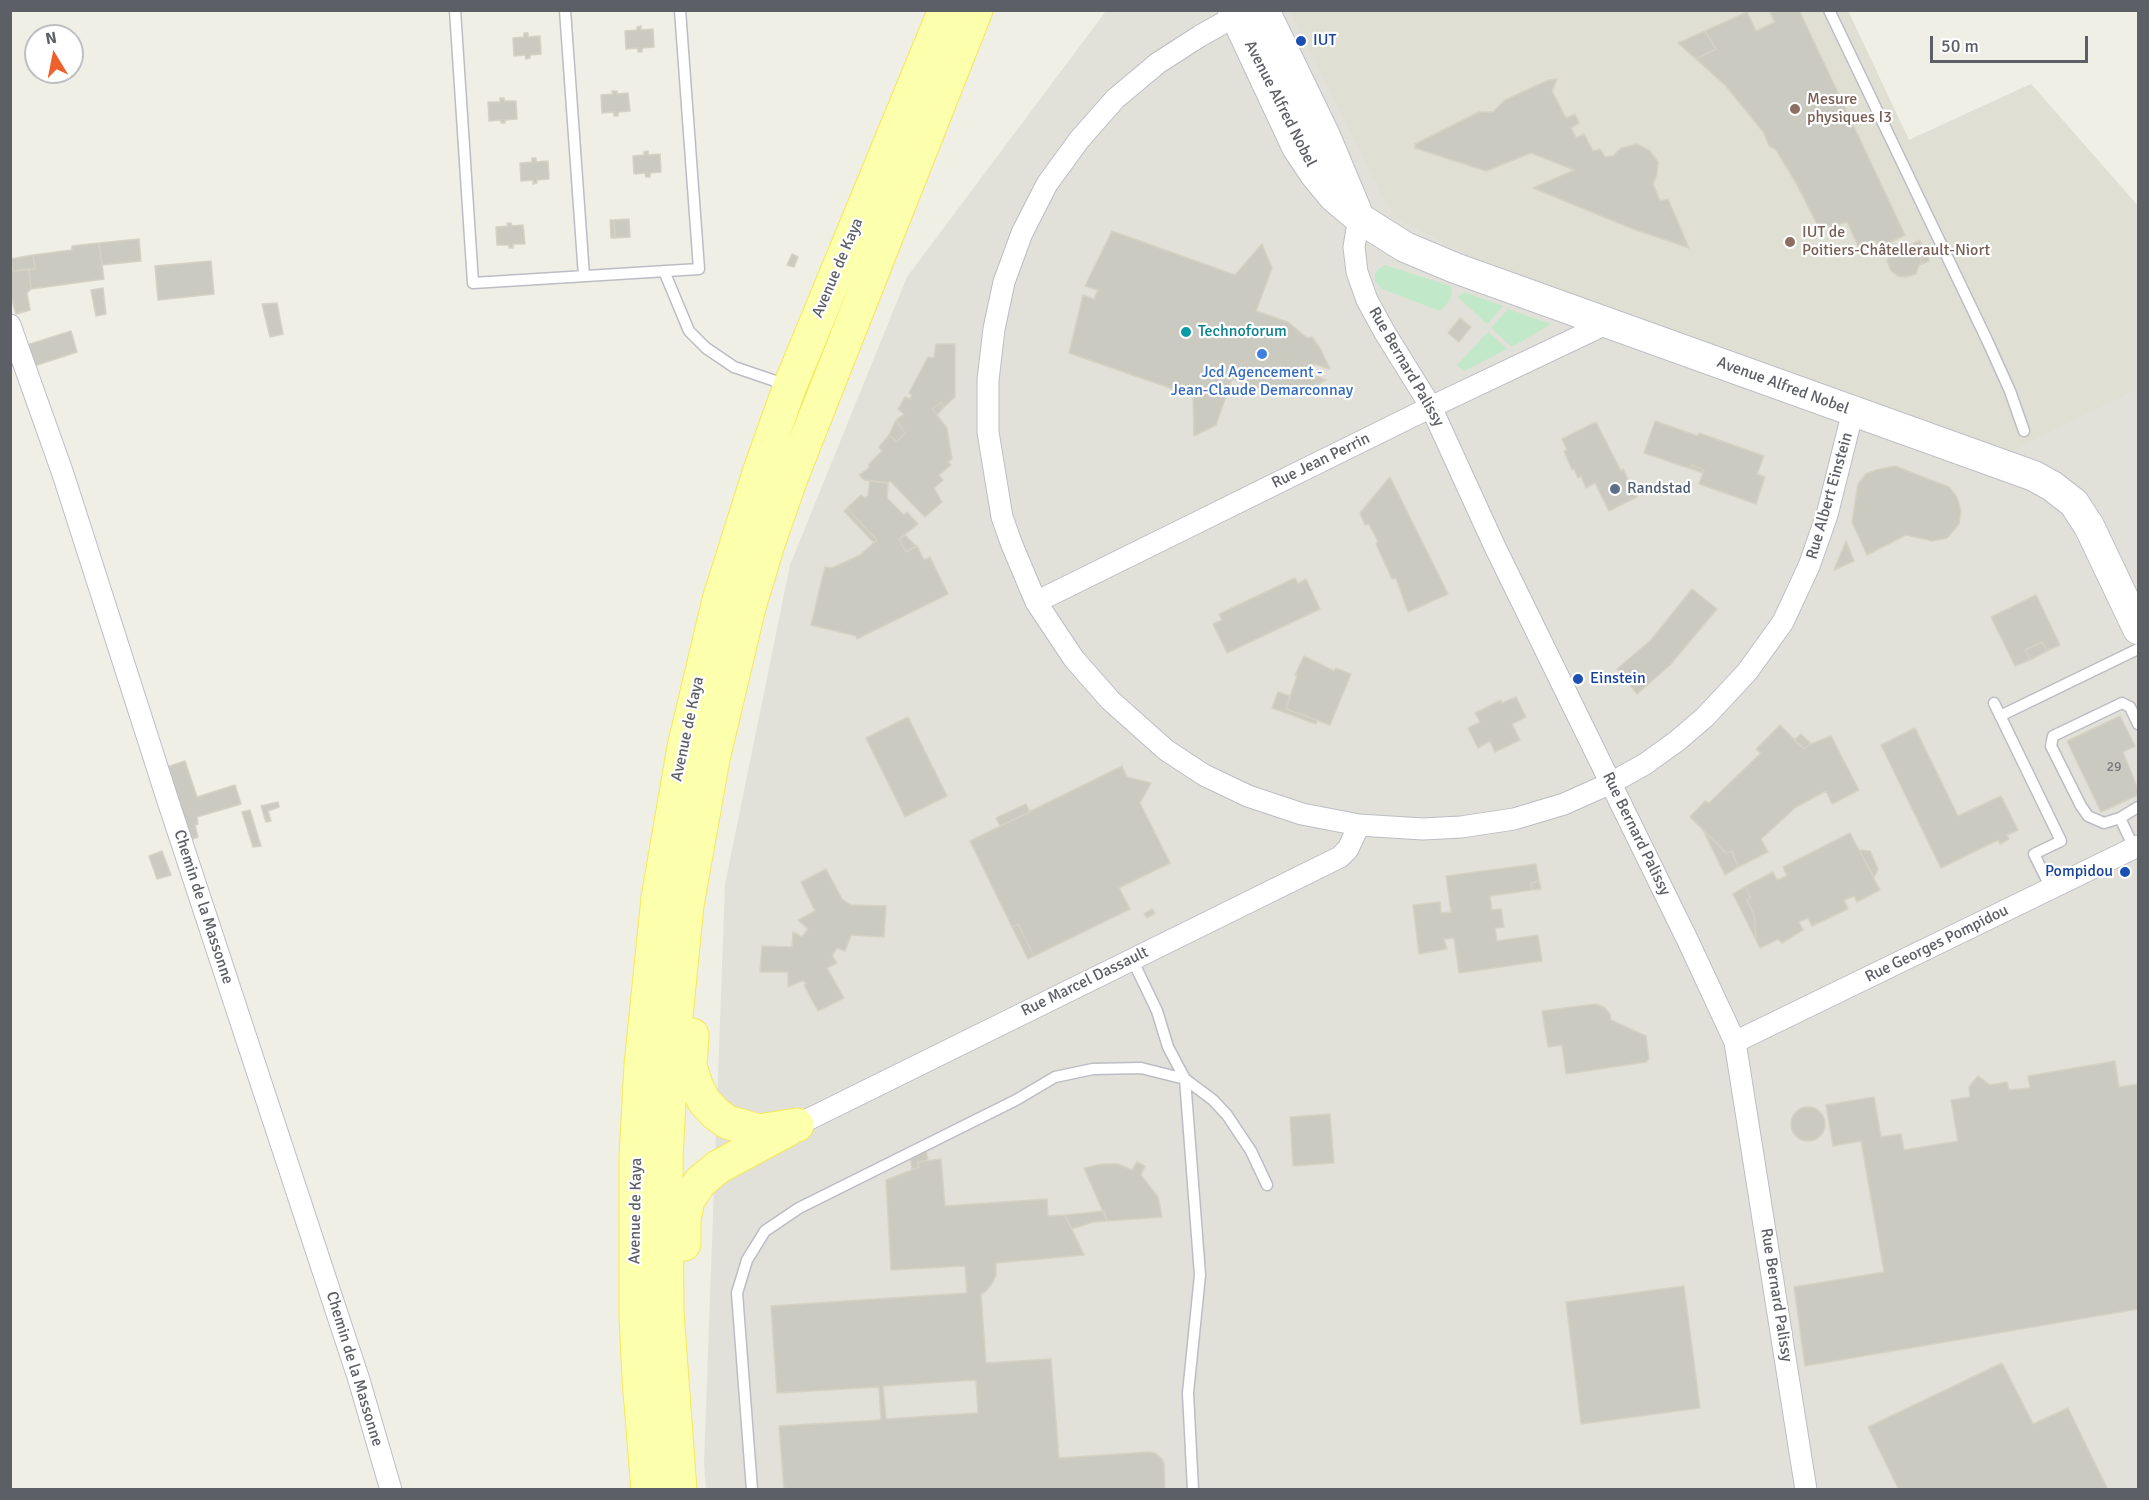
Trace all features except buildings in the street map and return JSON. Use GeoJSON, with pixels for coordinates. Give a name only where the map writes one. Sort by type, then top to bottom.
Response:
{"type":"FeatureCollection","features":[{"type":"Feature","properties":{"kind":"main road","name":"Avenue de Kaya"},"geometry":{"type":"LineString","coordinates":[[648,1490],[636,1315],[636,1157],[641,1065],[658,898],[684,747],[701,670],[738,536],[790,386],[945,10]]}},
{"type":"Feature","properties":{"kind":"main road","name":"Avenue de Kaya"},"geometry":{"type":"LineString","coordinates":[[680,1485],[670,1375],[665,1256],[666,1157],[679,974],[687,905],[713,759],[749,607],[791,478],[976,10]]}},
{"type":"Feature","properties":{"kind":"main road"},"geometry":{"type":"LineString","coordinates":[[768,544],[700,924],[690,1066],[704,1101],[727,1122],[759,1131],[797,1125]]}},
{"type":"Feature","properties":{"kind":"main road"},"geometry":{"type":"LineString","coordinates":[[680,1485],[684,1220],[688,1200],[700,1182],[718,1167],[797,1125]]}},
{"type":"Feature","properties":{"kind":"street","name":"Avenue Alfred Nobel"},"geometry":{"type":"LineString","coordinates":[[1245,12],[1325,136],[1359,218],[1405,247],[1455,268],[2010,467],[2052,486],[2074,503],[2089,526],[2139,629]]}},
{"type":"Feature","properties":{"kind":"street","name":"Rue Albert Einstein"},"geometry":{"type":"LineString","coordinates":[[1245,12],[1200,36],[1158,63],[1115,99],[1079,140],[1047,184],[1022,233],[1004,282],[994,329],[988,380],[988,432],[1002,517],[1036,602],[1074,659],[1110,700],[1134,724],[1166,750],[1204,775],[1248,796],[1302,814],[1359,825],[1423,829],[1461,827],[1514,819],[1564,804],[1611,783],[1645,764],[1705,717],[1747,672],[1783,622],[1809,566],[1827,515],[1853,411]]}},
{"type":"Feature","properties":{"kind":"street","name":"Rue Bernard Palissy"},"geometry":{"type":"LineString","coordinates":[[1359,218],[1354,247],[1358,272],[1367,300],[1431,406],[1496,548],[1728,1022],[1735,1042],[1806,1490]]}},
{"type":"Feature","properties":{"kind":"street","name":"Rue Jean Perrin"},"geometry":{"type":"LineString","coordinates":[[1036,602],[1431,406],[1608,323]]}},
{"type":"Feature","properties":{"kind":"street","name":"Chemin de la Massonne"},"geometry":{"type":"LineString","coordinates":[[10,325],[63,474],[164,790],[360,1380],[391,1490]]}},
{"type":"Feature","properties":{"kind":"street","name":"Rue Marcel Dassault"},"geometry":{"type":"LineString","coordinates":[[797,1125],[1340,857],[1348,849],[1359,825]]}},
{"type":"Feature","properties":{"kind":"street","name":"Rue Georges Pompidou"},"geometry":{"type":"LineString","coordinates":[[1735,1042],[2136,847]]}},
{"type":"Feature","properties":{"kind":"lane"},"geometry":{"type":"LineString","coordinates":[[455,10],[473,283],[699,269],[680,10]]}},
{"type":"Feature","properties":{"kind":"lane"},"geometry":{"type":"LineString","coordinates":[[566,10],[584,276]]}},
{"type":"Feature","properties":{"kind":"lane"},"geometry":{"type":"LineString","coordinates":[[1829,10],[1984,334],[2010,391],[2024,431]]}},
{"type":"Feature","properties":{"kind":"lane"},"geometry":{"type":"LineString","coordinates":[[664,271],[689,331],[706,348],[734,367],[790,386]]}},
{"type":"Feature","properties":{"kind":"lane"},"geometry":{"type":"LineString","coordinates":[[2000,716],[2139,649]]}},
{"type":"Feature","properties":{"kind":"lane"},"geometry":{"type":"LineString","coordinates":[[1994,702],[2061,841],[2034,854],[2051,888]]}},
{"type":"Feature","properties":{"kind":"lane"},"geometry":{"type":"LineString","coordinates":[[2139,724],[2130,707],[2122,703],[2053,736],[2051,746],[2088,816],[2104,823],[2120,818],[2139,807]]}},
{"type":"Feature","properties":{"kind":"lane"},"geometry":{"type":"LineString","coordinates":[[2120,818],[2136,847]]}},
{"type":"Feature","properties":{"kind":"lane"},"geometry":{"type":"LineString","coordinates":[[1132,959],[1156,1011],[1168,1047],[1185,1079],[1200,1275],[1188,1393],[1193,1490]]}},
{"type":"Feature","properties":{"kind":"lane"},"geometry":{"type":"LineString","coordinates":[[752,1490],[737,1293],[747,1260],[765,1231],[799,1209],[908,1152],[1017,1100],[1055,1077],[1093,1069],[1141,1068],[1185,1079],[1227,1114],[1251,1151],[1267,1185]]}},
{"type":"Feature","properties":{"kind":"shaded area"},"geometry":{"type":"Polygon","coordinates":[[[1106,11],[1848,11],[1909,140],[2031,84],[2138,206],[2138,1489],[706,1490],[704,1463],[725,884],[790,565],[907,277],[1106,11]]]}},
{"type":"Feature","properties":{"kind":"shaded area","name":"IUT de Poitiers-Châtellerault-Niort"},"geometry":{"type":"Polygon","coordinates":[[[1290,11],[1848,11],[1909,140],[2031,84],[2138,206],[2138,389],[2009,452],[1490,267],[1393,216],[1290,11]]]}},
{"type":"Feature","properties":{"kind":"green space"},"geometry":{"type":"Polygon","coordinates":[[[1385,265],[1450,286],[1452,290],[1450,300],[1440,311],[1382,289],[1375,281],[1375,275],[1377,270],[1385,265]]]}},
{"type":"Feature","properties":{"kind":"green space"},"geometry":{"type":"Polygon","coordinates":[[[1464,292],[1503,306],[1487,324],[1458,297],[1464,292]]]}},
{"type":"Feature","properties":{"kind":"green space"},"geometry":{"type":"Polygon","coordinates":[[[1508,309],[1551,324],[1512,347],[1491,328],[1508,309]]]}},
{"type":"Feature","properties":{"kind":"green space"},"geometry":{"type":"Polygon","coordinates":[[[1488,332],[1507,349],[1464,371],[1457,365],[1488,332]]]}},
{"type":"Feature","properties":{"kind":"place","name":"IUT"},"geometry":{"type":"Point","coordinates":[1301,41]}},
{"type":"Feature","properties":{"kind":"place","name":"Mesure physiques I3"},"geometry":{"type":"Point","coordinates":[1795,109]}},
{"type":"Feature","properties":{"kind":"place","name":"IUT de Poitiers-Châtellerault-Niort"},"geometry":{"type":"Point","coordinates":[1790,242]}},
{"type":"Feature","properties":{"kind":"place","name":"Technoforum"},"geometry":{"type":"Point","coordinates":[1186,332]}},
{"type":"Feature","properties":{"kind":"place","name":"Jcd Agencement - Jean-Claude Demarconnay"},"geometry":{"type":"Point","coordinates":[1262,354]}},
{"type":"Feature","properties":{"kind":"place","name":"Randstad"},"geometry":{"type":"Point","coordinates":[1615,489]}},
{"type":"Feature","properties":{"kind":"place","name":"Einstein"},"geometry":{"type":"Point","coordinates":[1578,679]}},
{"type":"Feature","properties":{"kind":"place","name":"Pompidou"},"geometry":{"type":"Point","coordinates":[2125,872]}}]}
